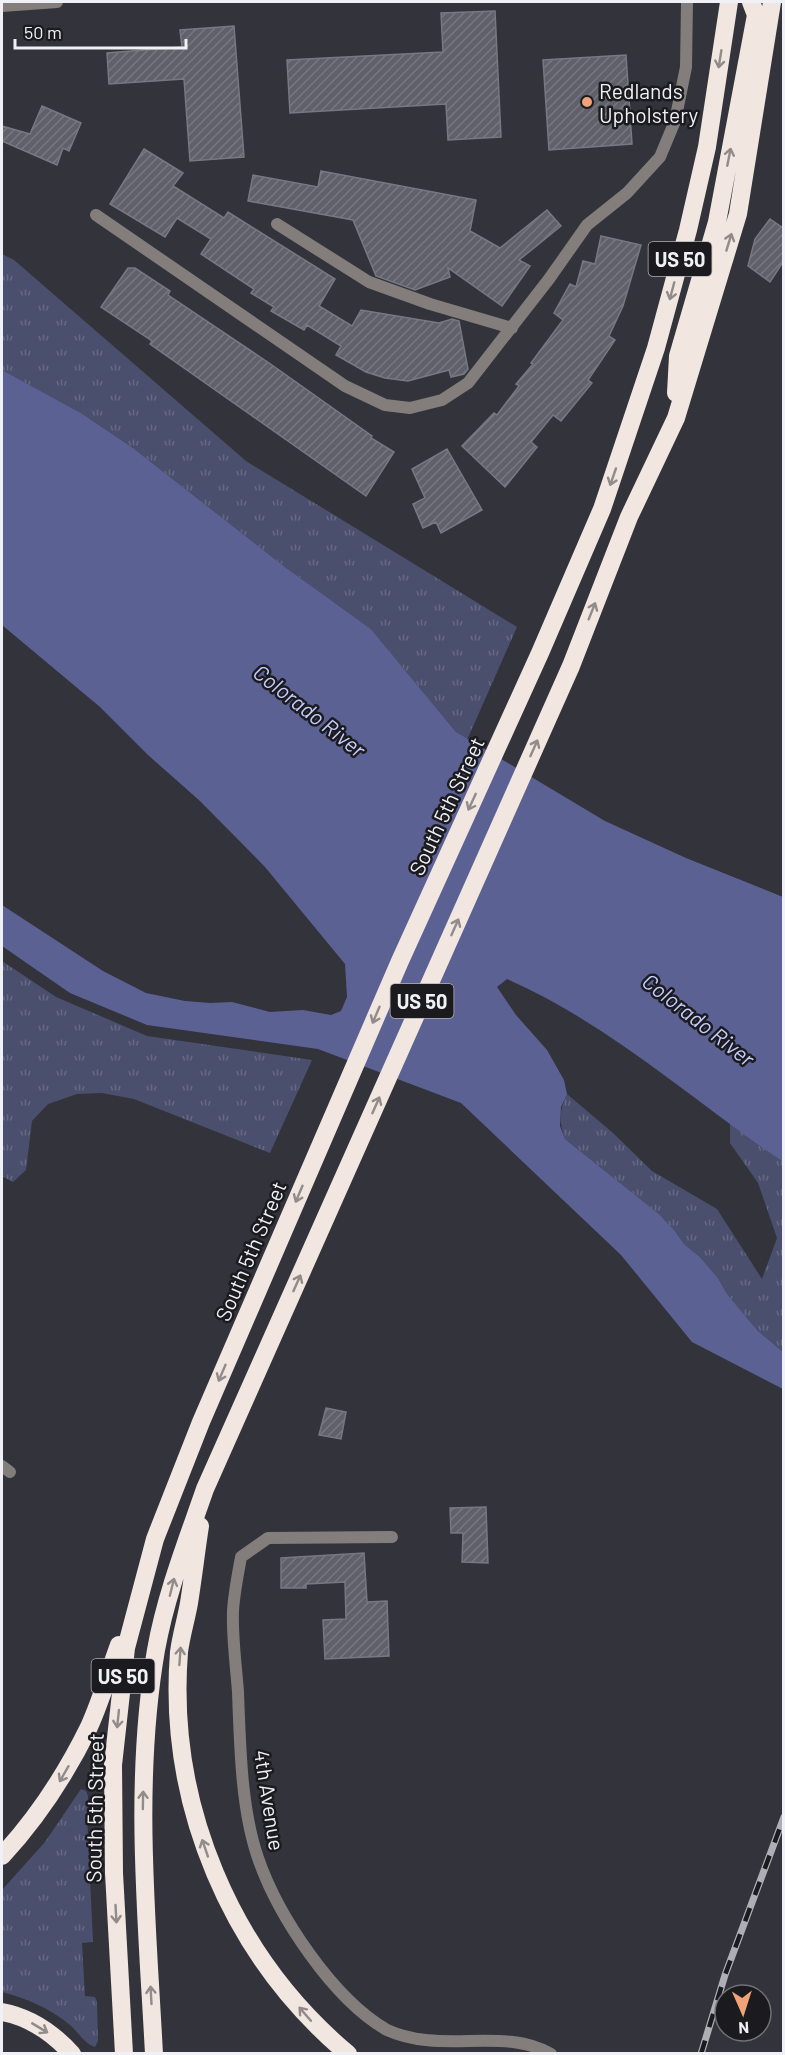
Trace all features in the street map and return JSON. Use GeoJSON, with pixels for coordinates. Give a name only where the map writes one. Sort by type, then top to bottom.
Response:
{"type":"FeatureCollection","features":[{"type":"Feature","properties":{"kind":"highway","name":"South 5th Street"},"geometry":{"type":"LineString","coordinates":[[124,2054],[114,1873],[113,1765],[126,1648],[155,1539],[201,1422],[400,961],[540,653],[602,509],[656,348],[688,230],[707,147],[729,2]]}},
{"type":"Feature","properties":{"kind":"highway"},"geometry":{"type":"LineString","coordinates":[[675,418],[678,356],[717,222],[756,15],[751,2]]}},
{"type":"Feature","properties":{"kind":"highway","name":"US 50"},"geometry":{"type":"LineString","coordinates":[[154,2054],[143,1823],[144,1759],[148,1702],[156,1647],[176,1572],[205,1489],[571,666],[629,517],[675,418],[738,214],[772,2]]}},
{"type":"Feature","properties":{"kind":"highway"},"geometry":{"type":"LineString","coordinates":[[205,1489],[189,1605],[179,1651],[179,1735],[193,1808],[205,1850],[221,1887],[261,1960],[313,2022],[348,2054]]}},
{"type":"Feature","properties":{"kind":"highway"},"geometry":{"type":"LineString","coordinates":[[2,1856],[48,1799],[90,1725],[148,1564]]}},
{"type":"Feature","properties":{"kind":"highway"},"geometry":{"type":"LineString","coordinates":[[2,2012],[36,2024],[60,2041],[72,2054]]}},
{"type":"Feature","properties":{"kind":"street"},"geometry":{"type":"LineString","coordinates":[[2,6],[57,2]]}},
{"type":"Feature","properties":{"kind":"street"},"geometry":{"type":"LineString","coordinates":[[96,215],[345,386],[385,405],[410,408],[442,400],[468,383],[512,328],[587,225],[627,193],[660,157],[675,121],[686,67],[687,2]]}},
{"type":"Feature","properties":{"kind":"street"},"geometry":{"type":"LineString","coordinates":[[277,224],[369,282],[430,304],[512,328]]}},
{"type":"Feature","properties":{"kind":"street","name":"4th Avenue"},"geometry":{"type":"LineString","coordinates":[[392,1537],[268,1538],[241,1557],[233,1610],[241,1761],[250,1828],[258,1858],[278,1905],[303,1944],[331,1981],[361,2010],[387,2030],[413,2041],[442,2045],[520,2043],[540,2048],[551,2054]]}},
{"type":"Feature","properties":{"kind":"green space"},"geometry":{"type":"Polygon","coordinates":[[[2,254],[14,260],[246,461],[517,627],[467,740],[456,732],[371,629],[285,567],[133,448],[81,413],[2,370],[2,254]]]}},
{"type":"Feature","properties":{"kind":"green space"},"geometry":{"type":"Polygon","coordinates":[[[2,961],[56,997],[147,1036],[312,1060],[270,1153],[134,1099],[102,1093],[77,1094],[48,1104],[32,1121],[26,1170],[13,1182],[2,1176],[2,961]]]}},
{"type":"Feature","properties":{"kind":"green space"},"geometry":{"type":"Polygon","coordinates":[[[567,1094],[613,1133],[652,1171],[717,1209],[762,1279],[777,1238],[758,1183],[730,1143],[730,1123],[783,1162],[783,1352],[758,1331],[727,1294],[718,1278],[700,1257],[684,1244],[659,1214],[565,1139],[561,1116],[567,1094]]]}},
{"type":"Feature","properties":{"kind":"green space"},"geometry":{"type":"Polygon","coordinates":[[[81,1789],[86,1791],[88,1796],[93,1942],[82,1943],[85,1996],[95,1997],[97,2002],[98,2041],[95,2047],[55,2014],[20,1997],[2,1992],[2,1890],[45,1842],[81,1789]]]}},
{"type":"Feature","properties":{"kind":"water","name":"Colorado River"},"geometry":{"type":"Polygon","coordinates":[[[2,370],[81,413],[133,448],[285,567],[371,629],[456,732],[605,821],[686,858],[783,897],[783,1162],[649,1064],[580,1018],[507,979],[497,987],[516,1015],[547,1050],[564,1080],[567,1094],[561,1107],[560,1126],[565,1139],[659,1214],[684,1244],[700,1257],[718,1278],[727,1294],[758,1331],[783,1352],[783,1389],[692,1342],[621,1255],[461,1103],[318,1049],[147,1025],[70,993],[2,946],[2,905],[103,971],[146,993],[185,1001],[232,1002],[270,1012],[303,1010],[331,1015],[341,1011],[347,997],[345,964],[265,867],[200,801],[148,755],[100,707],[2,625],[2,370]]]}},
{"type":"Feature","properties":{"kind":"building"},"geometry":{"type":"Polygon","coordinates":[[[495,11],[501,137],[448,140],[446,104],[290,113],[287,60],[443,52],[441,13],[495,11]]]}},
{"type":"Feature","properties":{"kind":"building"},"geometry":{"type":"Polygon","coordinates":[[[234,26],[244,157],[190,161],[184,79],[109,84],[107,53],[182,47],[180,30],[234,26]]]}},
{"type":"Feature","properties":{"kind":"building","name":"Redlands Upholstery"},"geometry":{"type":"Polygon","coordinates":[[[626,55],[632,144],[549,150],[543,60],[626,55]]]}},
{"type":"Feature","properties":{"kind":"building"},"geometry":{"type":"Polygon","coordinates":[[[42,106],[81,123],[69,151],[63,148],[57,165],[2,141],[2,126],[30,134],[42,106]]]}},
{"type":"Feature","properties":{"kind":"building"},"geometry":{"type":"Polygon","coordinates":[[[144,149],[183,173],[173,186],[224,218],[228,212],[335,279],[319,306],[352,326],[361,310],[439,323],[452,319],[459,321],[468,369],[464,374],[451,377],[449,370],[408,381],[385,378],[366,372],[336,355],[341,346],[307,325],[304,330],[271,311],[274,307],[251,293],[254,289],[201,254],[211,239],[177,218],[165,237],[110,204],[144,149]]]}},
{"type":"Feature","properties":{"kind":"building"},"geometry":{"type":"Polygon","coordinates":[[[321,171],[476,200],[470,231],[500,248],[547,210],[561,226],[519,260],[530,266],[502,306],[448,268],[450,277],[415,290],[376,276],[353,220],[248,201],[253,175],[318,187],[321,171]]]}},
{"type":"Feature","properties":{"kind":"building"},"geometry":{"type":"Polygon","coordinates":[[[770,219],[783,228],[783,262],[770,282],[748,266],[755,239],[770,219]]]}},
{"type":"Feature","properties":{"kind":"building"},"geometry":{"type":"Polygon","coordinates":[[[601,236],[641,245],[623,306],[609,336],[615,340],[588,380],[592,383],[561,421],[553,415],[531,442],[537,447],[505,487],[462,446],[494,413],[497,415],[519,386],[516,384],[533,364],[531,363],[563,320],[554,313],[570,284],[576,287],[583,261],[595,264],[601,236]]]}},
{"type":"Feature","properties":{"kind":"building"},"geometry":{"type":"Polygon","coordinates":[[[128,268],[135,268],[170,291],[168,295],[272,365],[372,436],[371,438],[394,452],[366,496],[150,344],[152,341],[101,307],[128,268]]]}},
{"type":"Feature","properties":{"kind":"building"},"geometry":{"type":"Polygon","coordinates":[[[447,449],[482,510],[441,533],[436,522],[423,528],[413,504],[425,498],[412,469],[447,449]]]}},
{"type":"Feature","properties":{"kind":"building"},"geometry":{"type":"Polygon","coordinates":[[[326,1408],[346,1412],[341,1439],[319,1435],[326,1408]]]}},
{"type":"Feature","properties":{"kind":"building"},"geometry":{"type":"Polygon","coordinates":[[[486,1507],[488,1563],[462,1562],[463,1533],[451,1533],[450,1508],[486,1507]]]}},
{"type":"Feature","properties":{"kind":"building"},"geometry":{"type":"Polygon","coordinates":[[[364,1553],[367,1602],[387,1601],[389,1656],[325,1659],[323,1620],[346,1619],[345,1582],[306,1584],[306,1588],[281,1588],[281,1558],[364,1553]]]}},
{"type":"Feature","properties":{"kind":"railway"},"geometry":{"type":"LineString","coordinates":[[701,2054],[725,1975],[784,1817]]}},
{"type":"Feature","properties":{"kind":"place","name":"Redlands Upholstery"},"geometry":{"type":"Point","coordinates":[587,102]}}]}
